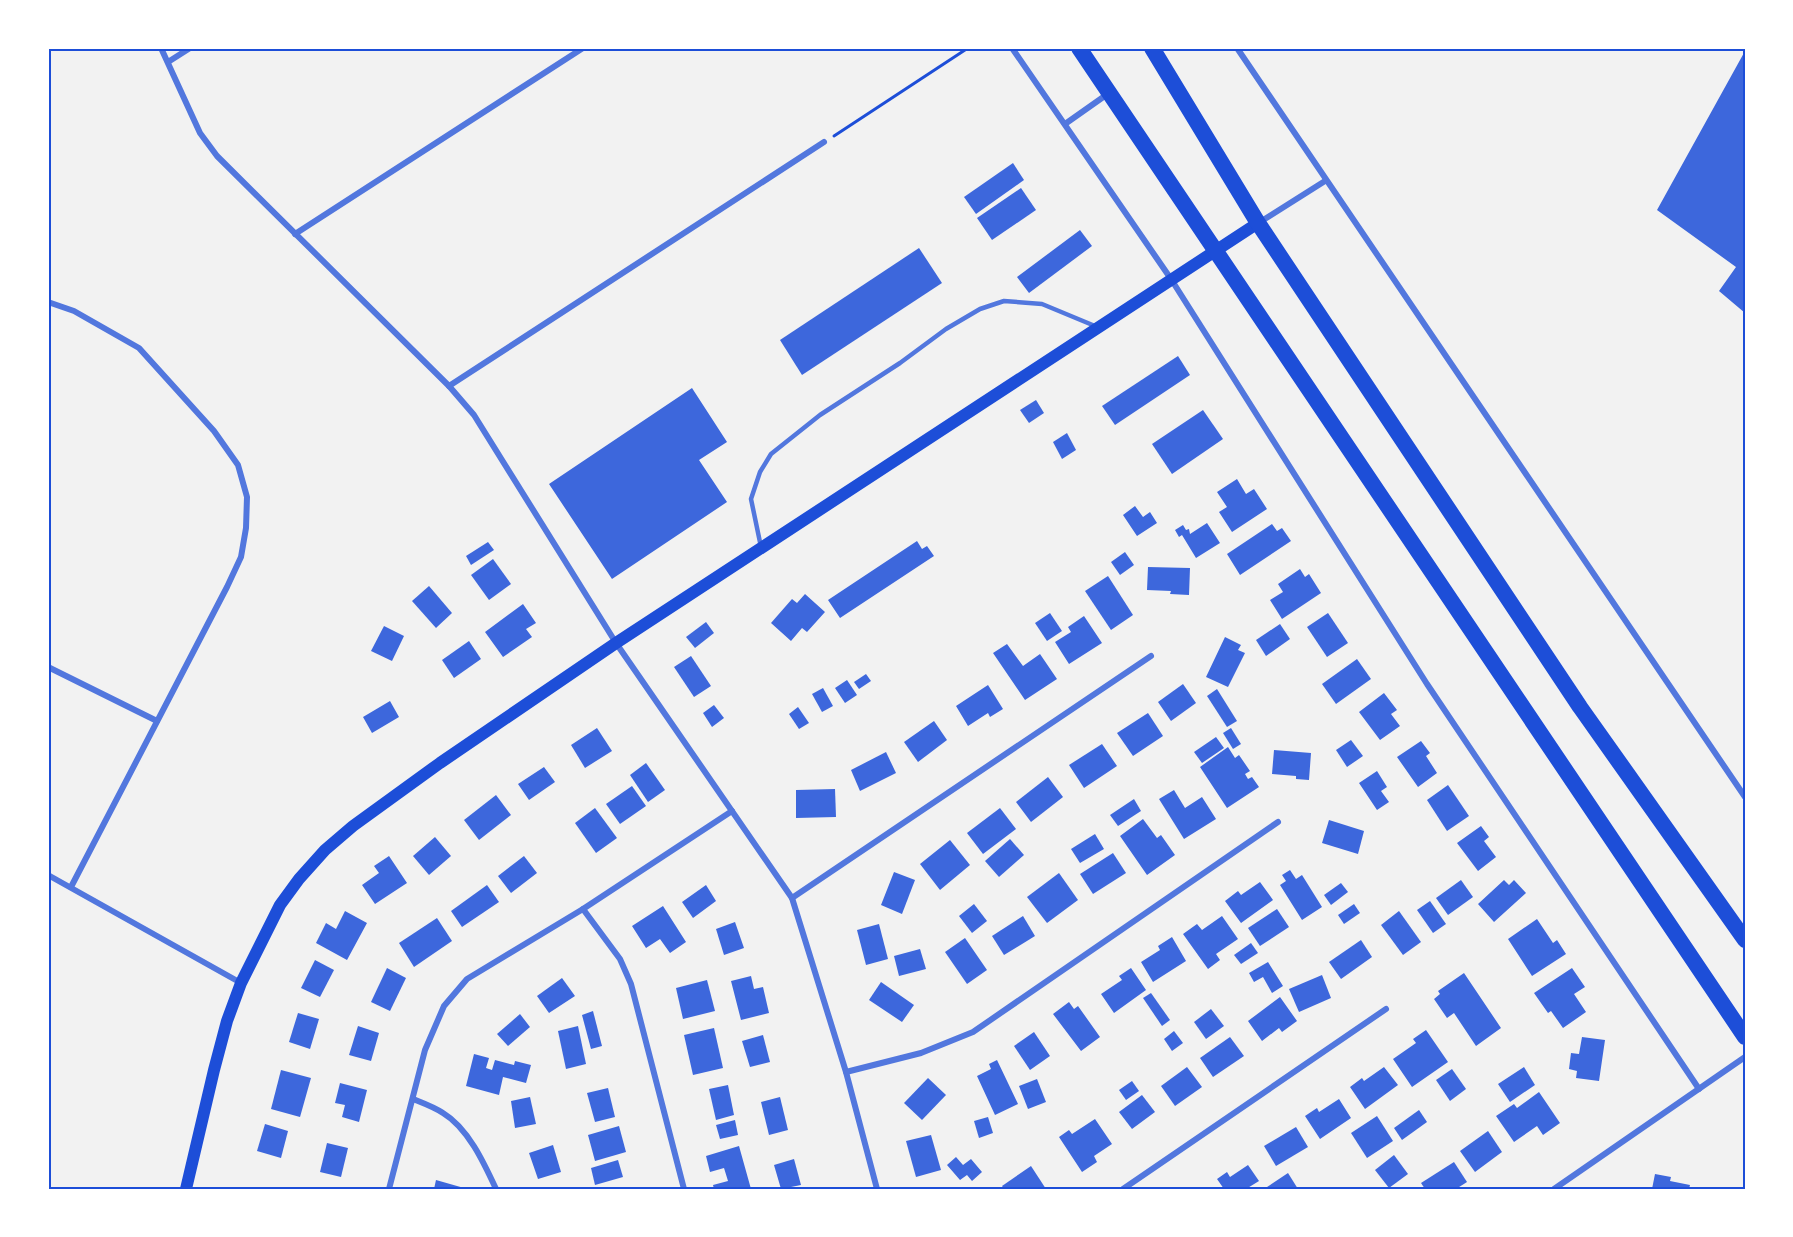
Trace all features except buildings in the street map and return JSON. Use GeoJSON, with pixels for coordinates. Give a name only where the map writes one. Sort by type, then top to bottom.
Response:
{"type":"FeatureCollection","features":[{"type":"Feature","properties":{"kind":"highway"},"geometry":{"type":"LineString","coordinates":[[1079,48],[1745,1037]]}},
{"type":"Feature","properties":{"kind":"highway"},"geometry":{"type":"LineString","coordinates":[[1152,48],[1258,223],[1580,706],[1745,940]]}},
{"type":"Feature","properties":{"kind":"main road"},"geometry":{"type":"LineString","coordinates":[[186,1189],[225,1031],[241,983],[280,905],[312,865],[352,826],[616,643],[1258,223]]}},
{"type":"Feature","properties":{"kind":"street"},"geometry":{"type":"LineString","coordinates":[[161,48],[200,133],[217,156],[449,386],[474,415],[616,643],[792,898],[846,1072],[877,1189]]}},
{"type":"Feature","properties":{"kind":"street"},"geometry":{"type":"LineString","coordinates":[[168,62],[190,48]]}},
{"type":"Feature","properties":{"kind":"street"},"geometry":{"type":"LineString","coordinates":[[295,234],[583,48]]}},
{"type":"Feature","properties":{"kind":"street"},"geometry":{"type":"LineString","coordinates":[[1012,48],[1171,279],[1426,684],[1699,1089]]}},
{"type":"Feature","properties":{"kind":"street"},"geometry":{"type":"LineString","coordinates":[[1237,48],[1325,181],[1745,797]]}},
{"type":"Feature","properties":{"kind":"street"},"geometry":{"type":"LineString","coordinates":[[1065,124],[1109,93]]}},
{"type":"Feature","properties":{"kind":"street"},"geometry":{"type":"LineString","coordinates":[[449,386],[824,142]]}},
{"type":"Feature","properties":{"kind":"street"},"geometry":{"type":"LineString","coordinates":[[1258,223],[1325,181]]}},
{"type":"Feature","properties":{"kind":"street"},"geometry":{"type":"LineString","coordinates":[[48,302],[74,311],[139,348],[214,430],[238,465],[247,497],[246,528],[241,556],[70,887]]}},
{"type":"Feature","properties":{"kind":"street"},"geometry":{"type":"LineString","coordinates":[[792,898],[1150,656]]}},
{"type":"Feature","properties":{"kind":"street"},"geometry":{"type":"LineString","coordinates":[[48,667],[157,721]]}},
{"type":"Feature","properties":{"kind":"street"},"geometry":{"type":"LineString","coordinates":[[389,1189],[425,1050],[444,1006],[467,979],[583,909],[732,811]]}},
{"type":"Feature","properties":{"kind":"street"},"geometry":{"type":"LineString","coordinates":[[846,1072],[921,1053],[973,1032],[1278,822]]}},
{"type":"Feature","properties":{"kind":"street"},"geometry":{"type":"LineString","coordinates":[[48,875],[241,983]]}},
{"type":"Feature","properties":{"kind":"street"},"geometry":{"type":"LineString","coordinates":[[583,909],[620,959],[631,984],[684,1189]]}},
{"type":"Feature","properties":{"kind":"street"},"geometry":{"type":"LineString","coordinates":[[1123,1189],[1386,1009]]}},
{"type":"Feature","properties":{"kind":"street"},"geometry":{"type":"LineString","coordinates":[[1554,1189],[1745,1057]]}},
{"type":"Feature","properties":{"kind":"street"},"geometry":{"type":"LineString","coordinates":[[413,1099],[445,1113],[468,1137],[496,1189]]}},
{"type":"Feature","properties":{"kind":"lane"},"geometry":{"type":"LineString","coordinates":[[761,548],[751,499],[759,472],[771,454],[820,415],[900,363],[946,329],[980,309],[1004,301],[1042,304],[1097,327]]}},
{"type":"Feature","properties":{"kind":"path"},"geometry":{"type":"LineString","coordinates":[[824,142],[968,48]]}}]}
